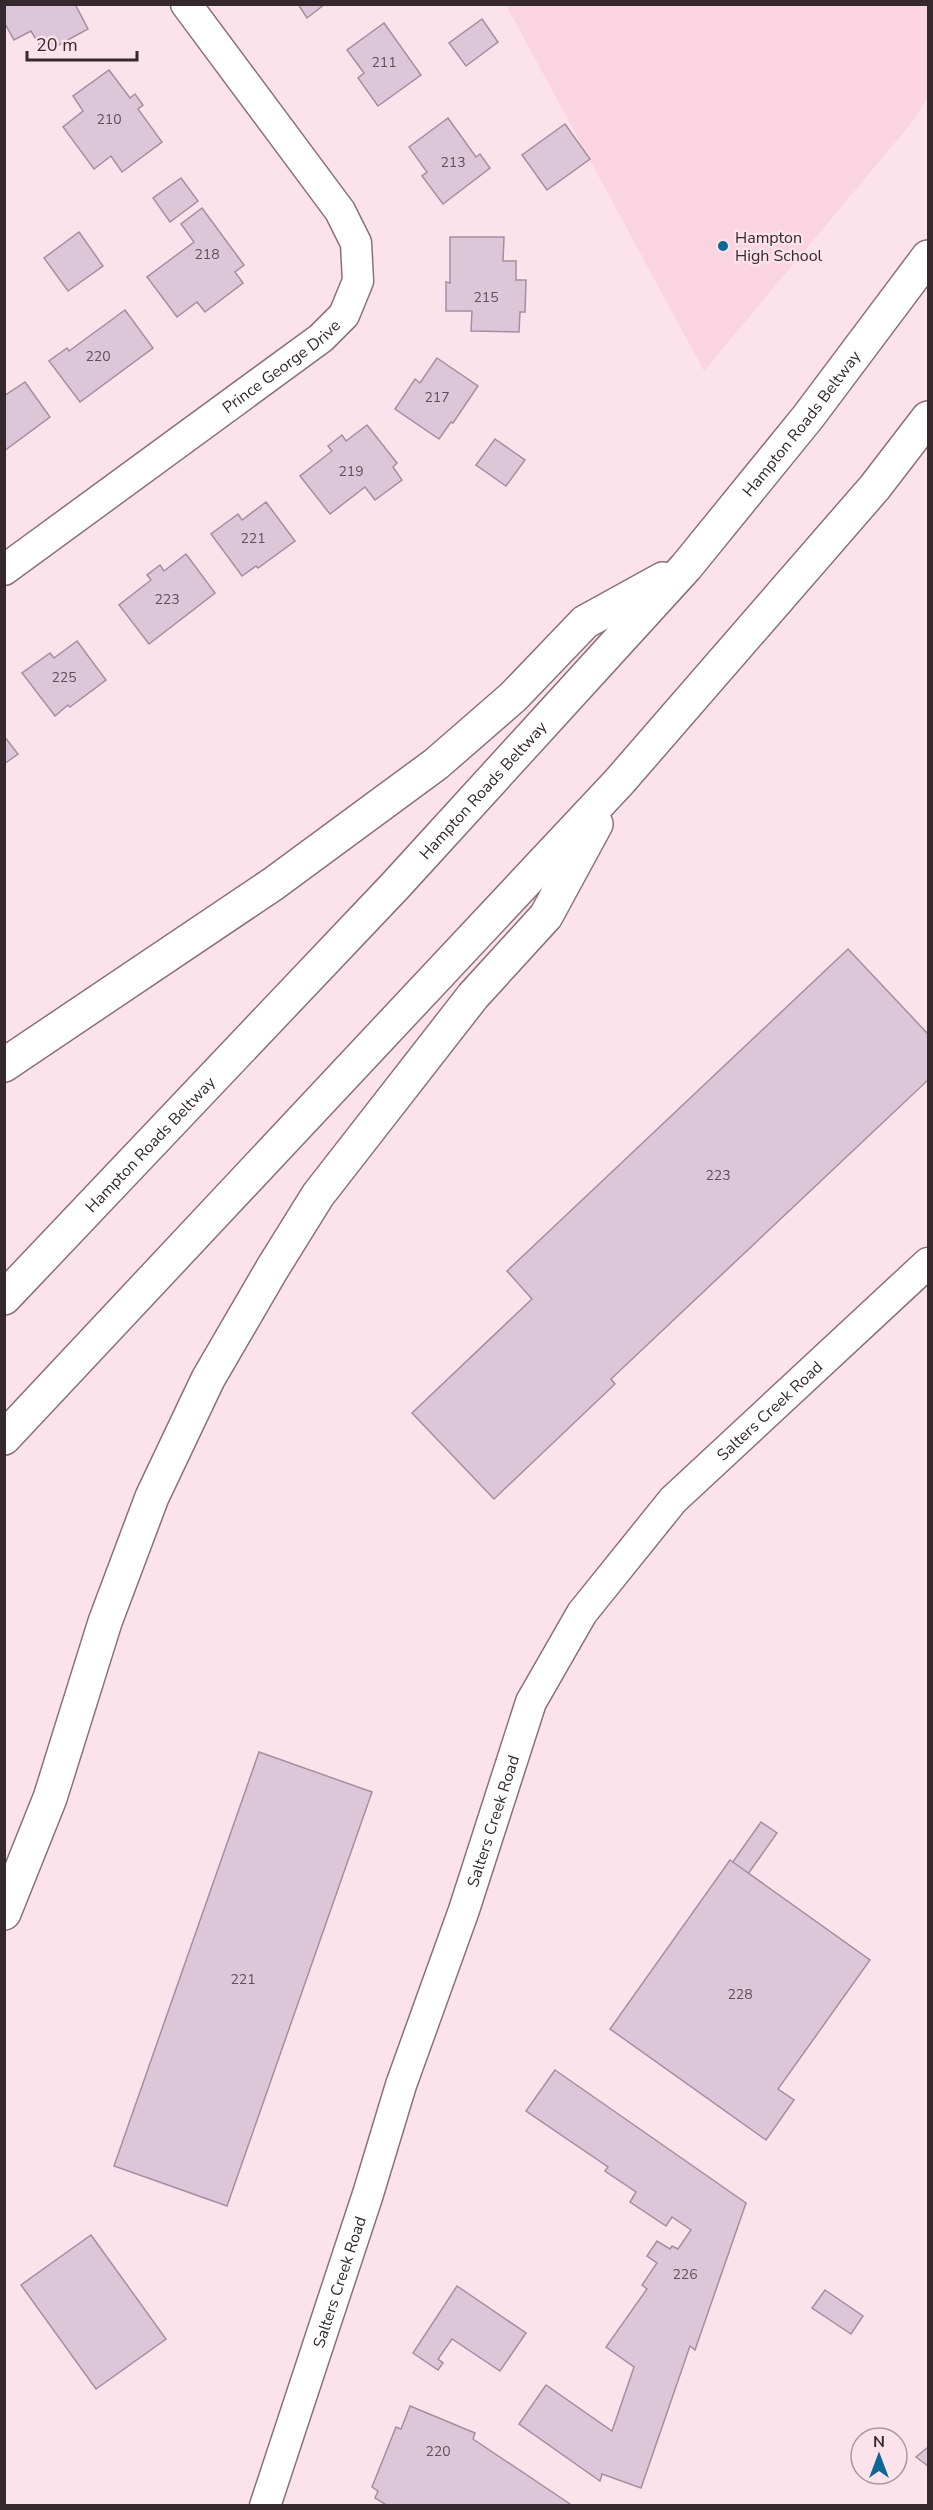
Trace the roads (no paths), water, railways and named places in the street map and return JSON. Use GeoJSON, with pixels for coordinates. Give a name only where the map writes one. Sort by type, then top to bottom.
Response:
{"type":"FeatureCollection","features":[{"type":"Feature","properties":{"kind":"highway","name":"Hampton Roads Beltway"},"geometry":{"type":"LineString","coordinates":[[4,1298],[395,886],[686,567],[808,417],[928,257]]}},
{"type":"Feature","properties":{"kind":"highway"},"geometry":{"type":"LineString","coordinates":[[4,1438],[619,782],[875,487],[928,418]]}},
{"type":"Feature","properties":{"kind":"highway"},"geometry":{"type":"LineString","coordinates":[[4,1065],[273,884],[436,764],[513,697],[585,622],[686,567]]}},
{"type":"Feature","properties":{"kind":"highway"},"geometry":{"type":"LineString","coordinates":[[4,1914],[50,1798],[105,1622],[152,1497],[208,1378],[318,1195],[474,996],[546,916],[619,782]]}},
{"type":"Feature","properties":{"kind":"street","name":"Prince George Drive"},"geometry":{"type":"LineString","coordinates":[[4,570],[321,338],[344,315],[358,281],[356,243],[340,211],[186,4]]}},
{"type":"Feature","properties":{"kind":"street","name":"Salters Creek Road"},"geometry":{"type":"LineString","coordinates":[[265,2505],[368,2194],[400,2085],[464,1910],[531,1702],[582,1613],[673,1500],[928,1263]]}},
{"type":"Feature","properties":{"kind":"place","name":"Hampton High School"},"geometry":{"type":"Point","coordinates":[723,246]}}]}
